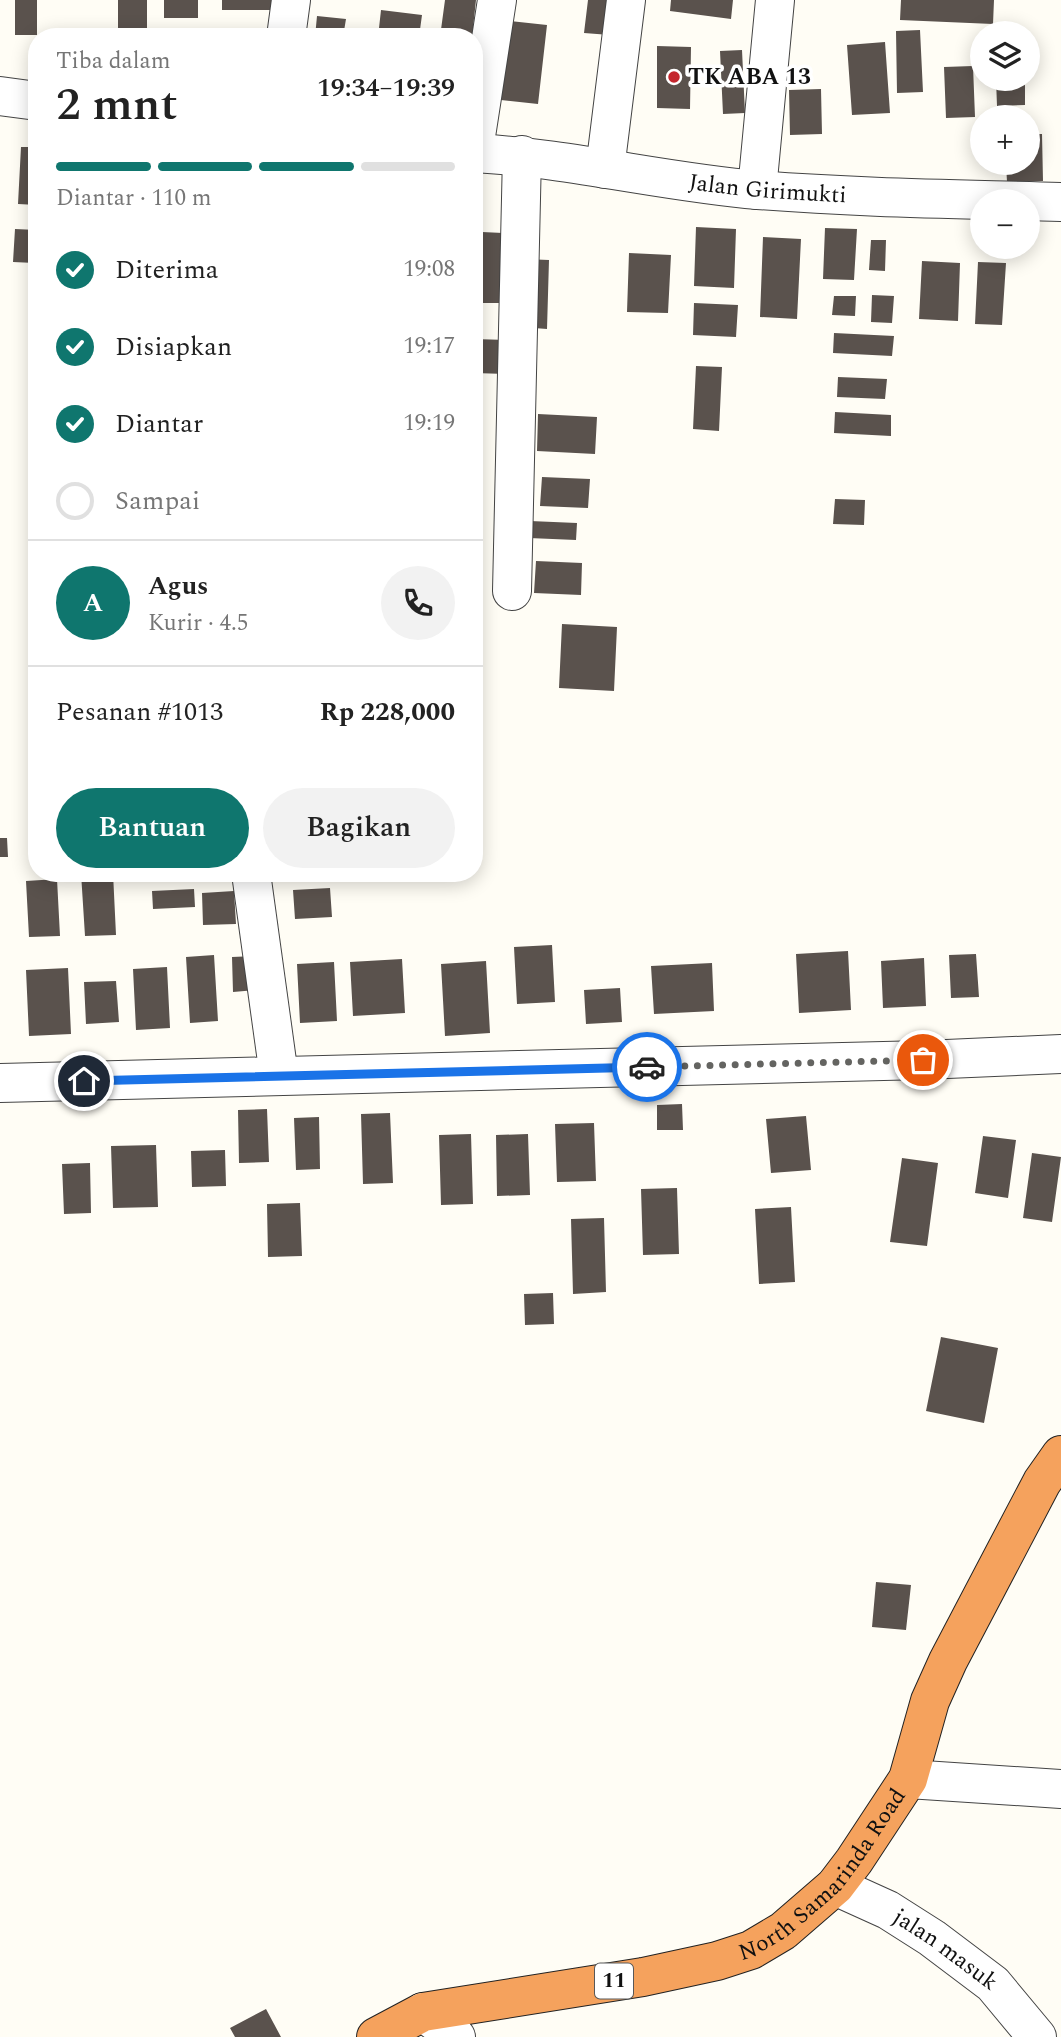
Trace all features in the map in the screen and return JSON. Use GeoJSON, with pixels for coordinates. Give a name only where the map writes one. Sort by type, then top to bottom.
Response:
{"type":"FeatureCollection","features":[{"type":"Feature","properties":{"kind":"highway","name":"North Samarinda Road"},"geometry":{"type":"LineString","coordinates":[[376,2037],[423,2012],[643,1977],[717,1961],[751,1950],[783,1931],[835,1886],[908,1779],[930,1701],[948,1661],[1042,1482],[1061,1455]]}},
{"type":"Feature","properties":{"kind":"street"},"geometry":{"type":"LineString","coordinates":[[287,28],[292,0]]}},
{"type":"Feature","properties":{"kind":"street"},"geometry":{"type":"LineString","coordinates":[[483,94],[498,0]]}},
{"type":"Feature","properties":{"kind":"street"},"geometry":{"type":"LineString","coordinates":[[605,169],[626,0]]}},
{"type":"Feature","properties":{"kind":"street"},"geometry":{"type":"LineString","coordinates":[[757,190],[775,0]]}},
{"type":"Feature","properties":{"kind":"street"},"geometry":{"type":"LineString","coordinates":[[0,96],[28,100]]}},
{"type":"Feature","properties":{"kind":"street","name":"Jalan Girimukti"},"geometry":{"type":"LineString","coordinates":[[483,152],[522,155],[757,190],[1061,202]]}},
{"type":"Feature","properties":{"kind":"street"},"geometry":{"type":"LineString","coordinates":[[512,591],[522,155]]}},
{"type":"Feature","properties":{"kind":"street"},"geometry":{"type":"LineString","coordinates":[[252,882],[279,1076]]}},
{"type":"Feature","properties":{"kind":"street"},"geometry":{"type":"LineString","coordinates":[[0,1083],[923,1060],[1061,1054]]}},
{"type":"Feature","properties":{"kind":"street"},"geometry":{"type":"LineString","coordinates":[[908,1779],[1061,1789]]}},
{"type":"Feature","properties":{"kind":"street","name":"jalan masuk"},"geometry":{"type":"LineString","coordinates":[[835,1886],[888,1910],[943,1946],[993,1984],[1037,2037]]}},
{"type":"Feature","properties":{"kind":"street"},"geometry":{"type":"LineString","coordinates":[[423,2012],[456,2037]]}},
{"type":"Feature","properties":{"kind":"building"},"geometry":{"type":"Polygon","coordinates":[[[15,0],[37,0],[37,28],[28,28],[28,35],[15,35],[15,0]]]}},
{"type":"Feature","properties":{"kind":"building"},"geometry":{"type":"Polygon","coordinates":[[[118,0],[147,0],[147,28],[118,28],[118,0]]]}},
{"type":"Feature","properties":{"kind":"building"},"geometry":{"type":"Polygon","coordinates":[[[164,0],[198,0],[198,18],[164,18],[164,0]]]}},
{"type":"Feature","properties":{"kind":"building"},"geometry":{"type":"Polygon","coordinates":[[[222,0],[271,0],[271,10],[222,10],[222,0]]]}},
{"type":"Feature","properties":{"kind":"building"},"geometry":{"type":"Polygon","coordinates":[[[445,0],[476,0],[473,28],[441,28],[445,0]]]}},
{"type":"Feature","properties":{"kind":"building"},"geometry":{"type":"Polygon","coordinates":[[[588,0],[615,0],[610,35],[584,33],[588,0]]]}},
{"type":"Feature","properties":{"kind":"building"},"geometry":{"type":"Polygon","coordinates":[[[671,0],[733,0],[731,19],[670,11],[671,0]]]}},
{"type":"Feature","properties":{"kind":"building"},"geometry":{"type":"Polygon","coordinates":[[[901,0],[994,0],[993,21],[970,23],[900,20],[901,0]]]}},
{"type":"Feature","properties":{"kind":"building"},"geometry":{"type":"Polygon","coordinates":[[[381,10],[422,15],[420,28],[379,28],[381,10]]]}},
{"type":"Feature","properties":{"kind":"building"},"geometry":{"type":"Polygon","coordinates":[[[317,16],[346,19],[344,28],[316,28],[317,16]]]}},
{"type":"Feature","properties":{"kind":"building"},"geometry":{"type":"Polygon","coordinates":[[[510,21],[547,25],[538,104],[501,100],[510,21]]]}},
{"type":"Feature","properties":{"kind":"building"},"geometry":{"type":"Polygon","coordinates":[[[920,30],[923,92],[897,93],[896,31],[920,30]]]}},
{"type":"Feature","properties":{"kind":"building"},"geometry":{"type":"Polygon","coordinates":[[[885,42],[890,113],[852,115],[847,45],[885,42]]]}},
{"type":"Feature","properties":{"kind":"building","name":"TK ABA 13"},"geometry":{"type":"Polygon","coordinates":[[[657,46],[691,47],[690,109],[657,108],[657,46]]]}},
{"type":"Feature","properties":{"kind":"building"},"geometry":{"type":"Polygon","coordinates":[[[742,50],[745,113],[723,114],[720,51],[742,50]]]}},
{"type":"Feature","properties":{"kind":"building"},"geometry":{"type":"Polygon","coordinates":[[[970,66],[970,91],[974,91],[975,105],[970,105],[970,117],[946,118],[944,67],[970,66]]]}},
{"type":"Feature","properties":{"kind":"building"},"geometry":{"type":"Polygon","coordinates":[[[821,89],[822,134],[790,135],[789,90],[821,89]]]}},
{"type":"Feature","properties":{"kind":"building"},"geometry":{"type":"Polygon","coordinates":[[[996,91],[1025,91],[1025,105],[997,105],[996,91]]]}},
{"type":"Feature","properties":{"kind":"building"},"geometry":{"type":"Polygon","coordinates":[[[1042,134],[1043,181],[1007,182],[1007,175],[1040,175],[1042,134]]]}},
{"type":"Feature","properties":{"kind":"building"},"geometry":{"type":"Polygon","coordinates":[[[21,147],[28,147],[28,205],[18,204],[21,147]]]}},
{"type":"Feature","properties":{"kind":"building"},"geometry":{"type":"Polygon","coordinates":[[[696,227],[736,229],[734,288],[694,286],[696,227]]]}},
{"type":"Feature","properties":{"kind":"building"},"geometry":{"type":"Polygon","coordinates":[[[825,228],[857,229],[854,280],[823,279],[825,228]]]}},
{"type":"Feature","properties":{"kind":"building"},"geometry":{"type":"Polygon","coordinates":[[[15,229],[28,230],[28,263],[13,262],[15,229]]]}},
{"type":"Feature","properties":{"kind":"building"},"geometry":{"type":"Polygon","coordinates":[[[483,232],[503,233],[500,303],[483,303],[483,232]]]}},
{"type":"Feature","properties":{"kind":"building"},"geometry":{"type":"Polygon","coordinates":[[[763,237],[801,239],[797,319],[760,317],[763,237]]]}},
{"type":"Feature","properties":{"kind":"building"},"geometry":{"type":"Polygon","coordinates":[[[871,240],[886,240],[885,271],[869,270],[871,240]]]}},
{"type":"Feature","properties":{"kind":"building"},"geometry":{"type":"Polygon","coordinates":[[[629,253],[671,255],[668,313],[627,312],[629,253]]]}},
{"type":"Feature","properties":{"kind":"building"},"geometry":{"type":"Polygon","coordinates":[[[524,259],[549,260],[547,329],[521,327],[524,259]]]}},
{"type":"Feature","properties":{"kind":"building"},"geometry":{"type":"Polygon","coordinates":[[[922,261],[960,263],[958,321],[919,319],[922,261]]]}},
{"type":"Feature","properties":{"kind":"building"},"geometry":{"type":"Polygon","coordinates":[[[978,262],[1006,263],[1002,325],[975,324],[978,262]]]}},
{"type":"Feature","properties":{"kind":"building"},"geometry":{"type":"Polygon","coordinates":[[[872,295],[894,296],[892,323],[871,322],[872,295]]]}},
{"type":"Feature","properties":{"kind":"building"},"geometry":{"type":"Polygon","coordinates":[[[834,296],[856,296],[855,316],[832,315],[834,296]]]}},
{"type":"Feature","properties":{"kind":"building"},"geometry":{"type":"Polygon","coordinates":[[[694,303],[738,305],[736,337],[693,335],[694,303]]]}},
{"type":"Feature","properties":{"kind":"building"},"geometry":{"type":"Polygon","coordinates":[[[834,333],[894,336],[892,356],[833,353],[834,333]]]}},
{"type":"Feature","properties":{"kind":"building"},"geometry":{"type":"Polygon","coordinates":[[[483,339],[507,340],[506,374],[483,373],[483,339]]]}},
{"type":"Feature","properties":{"kind":"building"},"geometry":{"type":"Polygon","coordinates":[[[696,366],[722,367],[719,431],[693,429],[696,366]]]}},
{"type":"Feature","properties":{"kind":"building"},"geometry":{"type":"Polygon","coordinates":[[[838,377],[887,379],[885,399],[837,397],[838,377]]]}},
{"type":"Feature","properties":{"kind":"building"},"geometry":{"type":"Polygon","coordinates":[[[835,412],[891,415],[891,436],[834,433],[835,412]]]}},
{"type":"Feature","properties":{"kind":"building"},"geometry":{"type":"Polygon","coordinates":[[[538,414],[597,417],[595,454],[537,451],[538,414]]]}},
{"type":"Feature","properties":{"kind":"building"},"geometry":{"type":"Polygon","coordinates":[[[542,477],[590,479],[588,508],[540,506],[542,477]]]}},
{"type":"Feature","properties":{"kind":"building"},"geometry":{"type":"Polygon","coordinates":[[[835,499],[865,500],[864,525],[833,524],[835,499]]]}},
{"type":"Feature","properties":{"kind":"building"},"geometry":{"type":"Polygon","coordinates":[[[530,521],[577,523],[576,540],[529,538],[530,521]]]}},
{"type":"Feature","properties":{"kind":"building"},"geometry":{"type":"Polygon","coordinates":[[[536,561],[582,563],[581,595],[534,593],[536,561]]]}},
{"type":"Feature","properties":{"kind":"building"},"geometry":{"type":"Polygon","coordinates":[[[562,624],[617,627],[614,691],[559,688],[562,624]]]}},
{"type":"Feature","properties":{"kind":"building"},"geometry":{"type":"Polygon","coordinates":[[[0,838],[7,838],[8,857],[0,857],[0,838]]]}},
{"type":"Feature","properties":{"kind":"building"},"geometry":{"type":"Polygon","coordinates":[[[26,881],[57,882],[60,936],[29,937],[26,881]]]}},
{"type":"Feature","properties":{"kind":"building"},"geometry":{"type":"Polygon","coordinates":[[[82,882],[113,882],[116,935],[85,936],[82,882]]]}},
{"type":"Feature","properties":{"kind":"building"},"geometry":{"type":"Polygon","coordinates":[[[330,888],[332,917],[295,919],[293,890],[330,888]]]}},
{"type":"Feature","properties":{"kind":"building"},"geometry":{"type":"Polygon","coordinates":[[[194,889],[195,907],[153,909],[152,891],[194,889]]]}},
{"type":"Feature","properties":{"kind":"building"},"geometry":{"type":"Polygon","coordinates":[[[234,891],[236,924],[203,925],[202,893],[234,891]]]}},
{"type":"Feature","properties":{"kind":"building"},"geometry":{"type":"Polygon","coordinates":[[[552,945],[555,1002],[517,1004],[514,947],[552,945]]]}},
{"type":"Feature","properties":{"kind":"building"},"geometry":{"type":"Polygon","coordinates":[[[848,951],[851,1010],[799,1013],[796,954],[848,951]]]}},
{"type":"Feature","properties":{"kind":"building"},"geometry":{"type":"Polygon","coordinates":[[[976,954],[979,997],[951,998],[949,955],[976,954]]]}},
{"type":"Feature","properties":{"kind":"building"},"geometry":{"type":"Polygon","coordinates":[[[214,955],[218,1021],[190,1023],[186,957],[214,955]]]}},
{"type":"Feature","properties":{"kind":"building"},"geometry":{"type":"Polygon","coordinates":[[[255,956],[256,990],[233,992],[232,957],[255,956]]]}},
{"type":"Feature","properties":{"kind":"building"},"geometry":{"type":"Polygon","coordinates":[[[924,958],[926,1006],[883,1008],[881,961],[924,958]]]}},
{"type":"Feature","properties":{"kind":"building"},"geometry":{"type":"Polygon","coordinates":[[[402,959],[405,1013],[353,1016],[350,962],[402,959]]]}},
{"type":"Feature","properties":{"kind":"building"},"geometry":{"type":"Polygon","coordinates":[[[486,961],[490,1033],[445,1036],[441,964],[486,961]]]}},
{"type":"Feature","properties":{"kind":"building"},"geometry":{"type":"Polygon","coordinates":[[[334,962],[337,1021],[300,1023],[297,964],[334,962]]]}},
{"type":"Feature","properties":{"kind":"building"},"geometry":{"type":"Polygon","coordinates":[[[712,963],[714,1011],[654,1014],[651,966],[712,963]]]}},
{"type":"Feature","properties":{"kind":"building"},"geometry":{"type":"Polygon","coordinates":[[[167,967],[170,1028],[136,1030],[133,969],[167,967]]]}},
{"type":"Feature","properties":{"kind":"building"},"geometry":{"type":"Polygon","coordinates":[[[68,968],[71,1034],[29,1036],[26,970],[68,968]]]}},
{"type":"Feature","properties":{"kind":"building"},"geometry":{"type":"Polygon","coordinates":[[[116,981],[119,1022],[86,1024],[84,982],[116,981]]]}},
{"type":"Feature","properties":{"kind":"building"},"geometry":{"type":"Polygon","coordinates":[[[620,988],[622,1022],[586,1024],[584,990],[620,988]]]}},
{"type":"Feature","properties":{"kind":"building"},"geometry":{"type":"Polygon","coordinates":[[[682,1104],[683,1130],[657,1130],[657,1105],[682,1104]]]}},
{"type":"Feature","properties":{"kind":"building"},"geometry":{"type":"Polygon","coordinates":[[[267,1109],[269,1162],[239,1163],[238,1110],[267,1109]]]}},
{"type":"Feature","properties":{"kind":"building"},"geometry":{"type":"Polygon","coordinates":[[[390,1113],[393,1183],[363,1184],[361,1114],[390,1113]]]}},
{"type":"Feature","properties":{"kind":"building"},"geometry":{"type":"Polygon","coordinates":[[[806,1116],[811,1170],[771,1173],[766,1119],[806,1116]]]}},
{"type":"Feature","properties":{"kind":"building"},"geometry":{"type":"Polygon","coordinates":[[[319,1117],[320,1169],[296,1170],[294,1118],[319,1117]]]}},
{"type":"Feature","properties":{"kind":"building"},"geometry":{"type":"Polygon","coordinates":[[[594,1123],[596,1181],[557,1182],[555,1124],[594,1123]]]}},
{"type":"Feature","properties":{"kind":"building"},"geometry":{"type":"Polygon","coordinates":[[[471,1134],[473,1204],[441,1205],[439,1135],[471,1134]]]}},
{"type":"Feature","properties":{"kind":"building"},"geometry":{"type":"Polygon","coordinates":[[[528,1134],[530,1195],[497,1196],[496,1135],[528,1134]]]}},
{"type":"Feature","properties":{"kind":"building"},"geometry":{"type":"Polygon","coordinates":[[[983,1136],[1016,1140],[1008,1198],[975,1193],[983,1136]]]}},
{"type":"Feature","properties":{"kind":"building"},"geometry":{"type":"Polygon","coordinates":[[[156,1145],[158,1207],[113,1208],[111,1146],[156,1145]]]}},
{"type":"Feature","properties":{"kind":"building"},"geometry":{"type":"Polygon","coordinates":[[[225,1150],[226,1186],[192,1187],[191,1151],[225,1150]]]}},
{"type":"Feature","properties":{"kind":"building"},"geometry":{"type":"Polygon","coordinates":[[[1032,1153],[1061,1157],[1052,1222],[1023,1218],[1032,1153]]]}},
{"type":"Feature","properties":{"kind":"building"},"geometry":{"type":"Polygon","coordinates":[[[902,1158],[938,1163],[927,1246],[890,1242],[902,1158]]]}},
{"type":"Feature","properties":{"kind":"building"},"geometry":{"type":"Polygon","coordinates":[[[90,1163],[91,1213],[64,1214],[62,1164],[90,1163]]]}},
{"type":"Feature","properties":{"kind":"building"},"geometry":{"type":"Polygon","coordinates":[[[677,1188],[679,1254],[643,1255],[641,1189],[677,1188]]]}},
{"type":"Feature","properties":{"kind":"building"},"geometry":{"type":"Polygon","coordinates":[[[300,1203],[302,1256],[268,1257],[267,1204],[300,1203]]]}},
{"type":"Feature","properties":{"kind":"building"},"geometry":{"type":"Polygon","coordinates":[[[791,1207],[795,1282],[759,1284],[755,1209],[791,1207]]]}},
{"type":"Feature","properties":{"kind":"building"},"geometry":{"type":"Polygon","coordinates":[[[604,1218],[606,1292],[573,1294],[571,1219],[604,1218]]]}},
{"type":"Feature","properties":{"kind":"building"},"geometry":{"type":"Polygon","coordinates":[[[553,1293],[554,1324],[525,1325],[524,1294],[553,1293]]]}},
{"type":"Feature","properties":{"kind":"building"},"geometry":{"type":"Polygon","coordinates":[[[941,1337],[998,1348],[984,1423],[926,1411],[941,1337]]]}},
{"type":"Feature","properties":{"kind":"building"},"geometry":{"type":"Polygon","coordinates":[[[876,1582],[911,1585],[906,1630],[872,1627],[876,1582]]]}},
{"type":"Feature","properties":{"kind":"building"},"geometry":{"type":"Polygon","coordinates":[[[266,2009],[281,2037],[235,2037],[230,2028],[266,2009]]]}},
{"type":"Feature","properties":{"kind":"way so far"},"geometry":{"type":"LineString","coordinates":[[647,1067],[923,1060]]}},
{"type":"Feature","properties":{"kind":"place","name":"TK ABA 13"},"geometry":{"type":"Point","coordinates":[674,77]}},
{"type":"Feature","properties":{"kind":"route"},"geometry":{"type":"LineString","coordinates":[[84,1081],[647,1067]]}}]}
